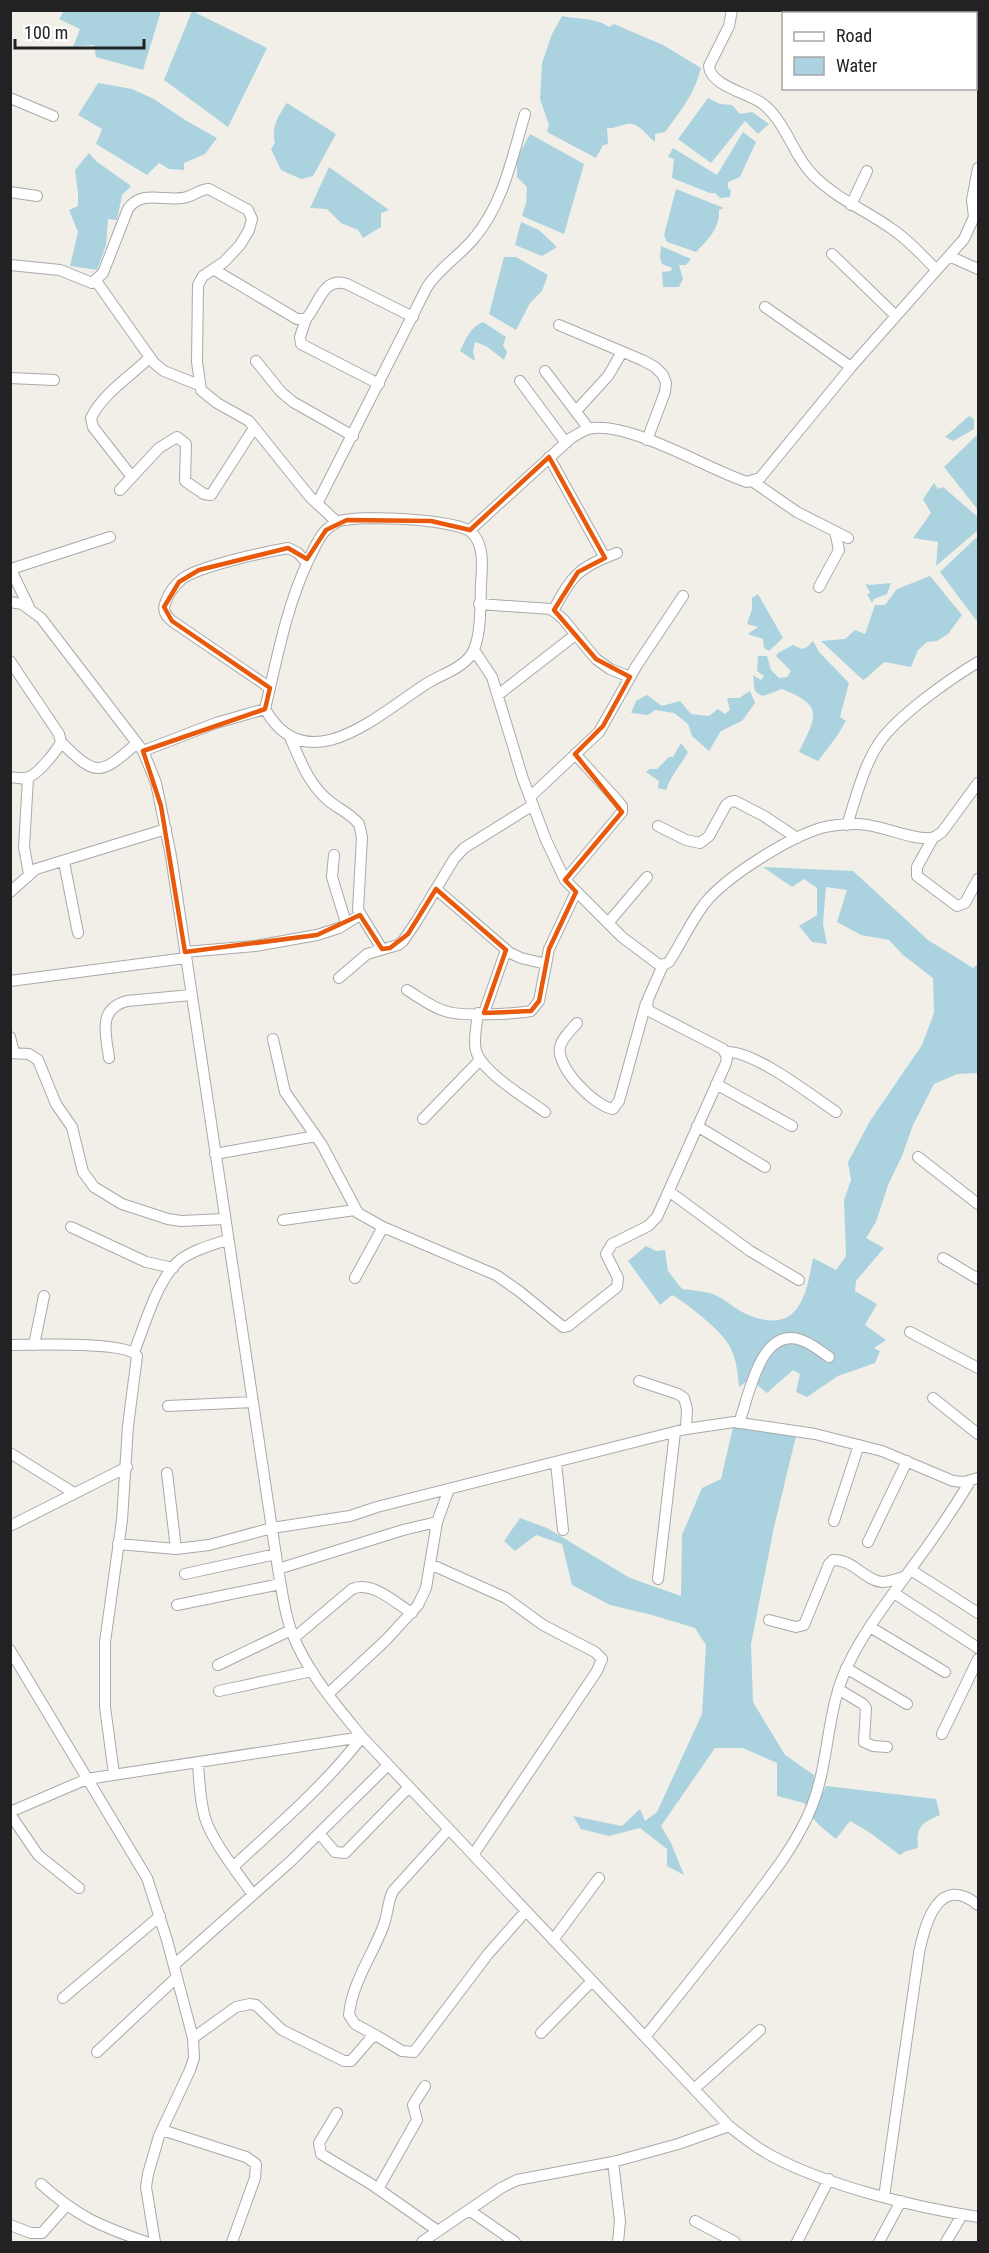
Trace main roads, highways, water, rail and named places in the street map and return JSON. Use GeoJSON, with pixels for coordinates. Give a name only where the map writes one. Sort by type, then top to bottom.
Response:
{"type":"FeatureCollection","features":[{"type":"Feature","properties":{"kind":"water"},"geometry":{"type":"Polygon","coordinates":[[[64,11],[161,11],[143,70],[96,57],[94,45],[73,47],[80,29],[59,19],[64,11]]]}},
{"type":"Feature","properties":{"kind":"water"},"geometry":{"type":"Polygon","coordinates":[[[192,11],[267,48],[228,127],[164,80],[192,11]]]}},
{"type":"Feature","properties":{"kind":"water"},"geometry":{"type":"Polygon","coordinates":[[[562,16],[592,20],[609,27],[614,24],[663,45],[701,68],[686,102],[665,132],[655,134],[655,142],[635,125],[607,128],[608,144],[603,145],[596,158],[547,132],[549,125],[540,99],[542,63],[552,34],[562,16]]]}},
{"type":"Feature","properties":{"kind":"water"},"geometry":{"type":"Polygon","coordinates":[[[98,83],[132,89],[154,99],[217,138],[205,154],[184,163],[184,170],[169,169],[159,163],[147,175],[96,144],[102,129],[78,115],[98,83]]]}},
{"type":"Feature","properties":{"kind":"water"},"geometry":{"type":"Polygon","coordinates":[[[708,98],[720,104],[732,105],[740,114],[752,112],[769,124],[758,134],[745,121],[711,163],[678,139],[708,98]]]}},
{"type":"Feature","properties":{"kind":"water"},"geometry":{"type":"Polygon","coordinates":[[[287,103],[336,134],[313,176],[301,179],[281,170],[271,149],[275,143],[276,122],[287,103]]]}},
{"type":"Feature","properties":{"kind":"water"},"geometry":{"type":"Polygon","coordinates":[[[743,132],[756,142],[740,177],[728,182],[728,188],[731,190],[730,197],[720,198],[715,193],[672,178],[674,159],[668,157],[673,148],[717,175],[743,132]]]}},
{"type":"Feature","properties":{"kind":"water"},"geometry":{"type":"Polygon","coordinates":[[[530,134],[584,164],[564,234],[522,216],[527,187],[517,177],[517,158],[530,134]]]}},
{"type":"Feature","properties":{"kind":"water"},"geometry":{"type":"Polygon","coordinates":[[[89,153],[96,161],[131,186],[122,195],[117,220],[108,219],[106,245],[97,270],[70,266],[78,232],[69,210],[78,206],[75,170],[89,153]]]}},
{"type":"Feature","properties":{"kind":"water"},"geometry":{"type":"Polygon","coordinates":[[[329,167],[389,210],[381,213],[381,227],[363,238],[358,230],[341,223],[327,209],[310,208],[329,167]]]}},
{"type":"Feature","properties":{"kind":"water"},"geometry":{"type":"Polygon","coordinates":[[[676,189],[724,208],[719,210],[718,222],[712,233],[696,252],[667,242],[664,235],[676,189]]]}},
{"type":"Feature","properties":{"kind":"water"},"geometry":{"type":"Polygon","coordinates":[[[521,222],[539,230],[557,247],[542,256],[515,245],[521,222]]]}},
{"type":"Feature","properties":{"kind":"water"},"geometry":{"type":"Polygon","coordinates":[[[661,246],[691,259],[686,265],[679,265],[683,279],[679,287],[663,287],[662,272],[671,271],[672,268],[662,264],[661,246]]]}},
{"type":"Feature","properties":{"kind":"water"},"geometry":{"type":"Polygon","coordinates":[[[504,257],[516,257],[548,275],[542,291],[530,303],[516,330],[489,314],[504,257]]]}},
{"type":"Feature","properties":{"kind":"water"},"geometry":{"type":"Polygon","coordinates":[[[483,322],[506,337],[503,345],[507,352],[504,360],[486,346],[475,342],[473,351],[475,361],[460,351],[472,330],[483,322]]]}},
{"type":"Feature","properties":{"kind":"water"},"geometry":{"type":"Polygon","coordinates":[[[969,416],[974,419],[974,429],[953,441],[945,437],[969,416]]]}},
{"type":"Feature","properties":{"kind":"water"},"geometry":{"type":"Polygon","coordinates":[[[978,434],[978,510],[944,467],[978,434]]]}},
{"type":"Feature","properties":{"kind":"water"},"geometry":{"type":"Polygon","coordinates":[[[934,483],[938,489],[943,487],[978,517],[978,530],[936,566],[938,542],[913,538],[931,513],[923,499],[934,483]]]}},
{"type":"Feature","properties":{"kind":"water"},"geometry":{"type":"Polygon","coordinates":[[[978,536],[978,619],[976,620],[940,572],[978,536]]]}},
{"type":"Feature","properties":{"kind":"water"},"geometry":{"type":"Polygon","coordinates":[[[930,576],[962,615],[948,634],[937,641],[927,642],[918,650],[911,667],[885,662],[863,680],[821,641],[845,639],[855,630],[865,634],[875,605],[885,605],[897,589],[930,576]]]}},
{"type":"Feature","properties":{"kind":"water"},"geometry":{"type":"Polygon","coordinates":[[[865,583],[869,585],[891,583],[887,594],[874,599],[872,603],[865,583]]]}},
{"type":"Feature","properties":{"kind":"water"},"geometry":{"type":"Polygon","coordinates":[[[758,594],[783,638],[769,651],[764,648],[763,639],[748,634],[758,627],[747,624],[752,609],[752,598],[758,594]]]}},
{"type":"Feature","properties":{"kind":"water"},"geometry":{"type":"Polygon","coordinates":[[[813,641],[819,652],[849,683],[840,717],[846,721],[818,761],[799,752],[810,729],[813,713],[811,707],[796,695],[782,689],[763,696],[759,694],[754,688],[753,675],[761,680],[764,676],[757,671],[758,656],[767,656],[771,670],[779,678],[787,677],[791,671],[776,656],[778,653],[793,645],[802,649],[813,641]]]}},
{"type":"Feature","properties":{"kind":"water"},"geometry":{"type":"Polygon","coordinates":[[[750,691],[755,703],[742,721],[721,731],[709,751],[692,736],[688,724],[674,713],[655,710],[648,715],[631,713],[636,701],[647,695],[662,706],[680,701],[691,714],[709,716],[718,709],[725,714],[730,710],[727,698],[739,698],[750,691]]]}},
{"type":"Feature","properties":{"kind":"water"},"geometry":{"type":"Polygon","coordinates":[[[681,743],[688,752],[666,790],[658,788],[659,781],[646,772],[650,769],[657,769],[669,757],[673,757],[681,743]]]}},
{"type":"Feature","properties":{"kind":"water"},"geometry":{"type":"Polygon","coordinates":[[[763,867],[853,871],[928,940],[973,968],[978,964],[978,1073],[957,1074],[934,1084],[913,1125],[888,1185],[876,1222],[866,1238],[884,1248],[856,1281],[855,1291],[877,1304],[865,1325],[886,1340],[874,1348],[880,1351],[875,1363],[838,1376],[807,1397],[796,1392],[800,1374],[793,1370],[767,1393],[750,1379],[739,1387],[735,1360],[725,1339],[703,1317],[672,1295],[660,1305],[628,1261],[646,1246],[656,1251],[665,1250],[668,1271],[682,1289],[710,1293],[746,1314],[763,1320],[788,1317],[802,1300],[813,1258],[836,1270],[846,1256],[844,1200],[851,1180],[848,1162],[870,1121],[922,1045],[934,1013],[933,978],[903,955],[889,940],[861,935],[837,922],[847,890],[826,887],[823,924],[827,944],[812,942],[799,926],[817,915],[817,888],[804,879],[792,887],[763,867]]]}},
{"type":"Feature","properties":{"kind":"water"},"geometry":{"type":"Polygon","coordinates":[[[734,1423],[797,1432],[774,1527],[751,1644],[753,1702],[785,1755],[814,1775],[815,1787],[807,1807],[804,1803],[777,1796],[777,1763],[743,1748],[715,1748],[661,1826],[671,1843],[684,1875],[667,1866],[667,1849],[640,1828],[609,1836],[581,1829],[573,1816],[622,1826],[640,1809],[645,1821],[657,1812],[702,1714],[706,1645],[695,1628],[610,1605],[572,1585],[562,1544],[536,1535],[515,1551],[504,1541],[520,1518],[547,1528],[630,1578],[681,1596],[682,1535],[702,1488],[721,1479],[734,1423]]]}},
{"type":"Feature","properties":{"kind":"water"},"geometry":{"type":"Polygon","coordinates":[[[826,1786],[936,1799],[940,1815],[924,1823],[919,1830],[918,1848],[900,1855],[850,1821],[836,1839],[811,1816],[826,1786]]]}}]}
